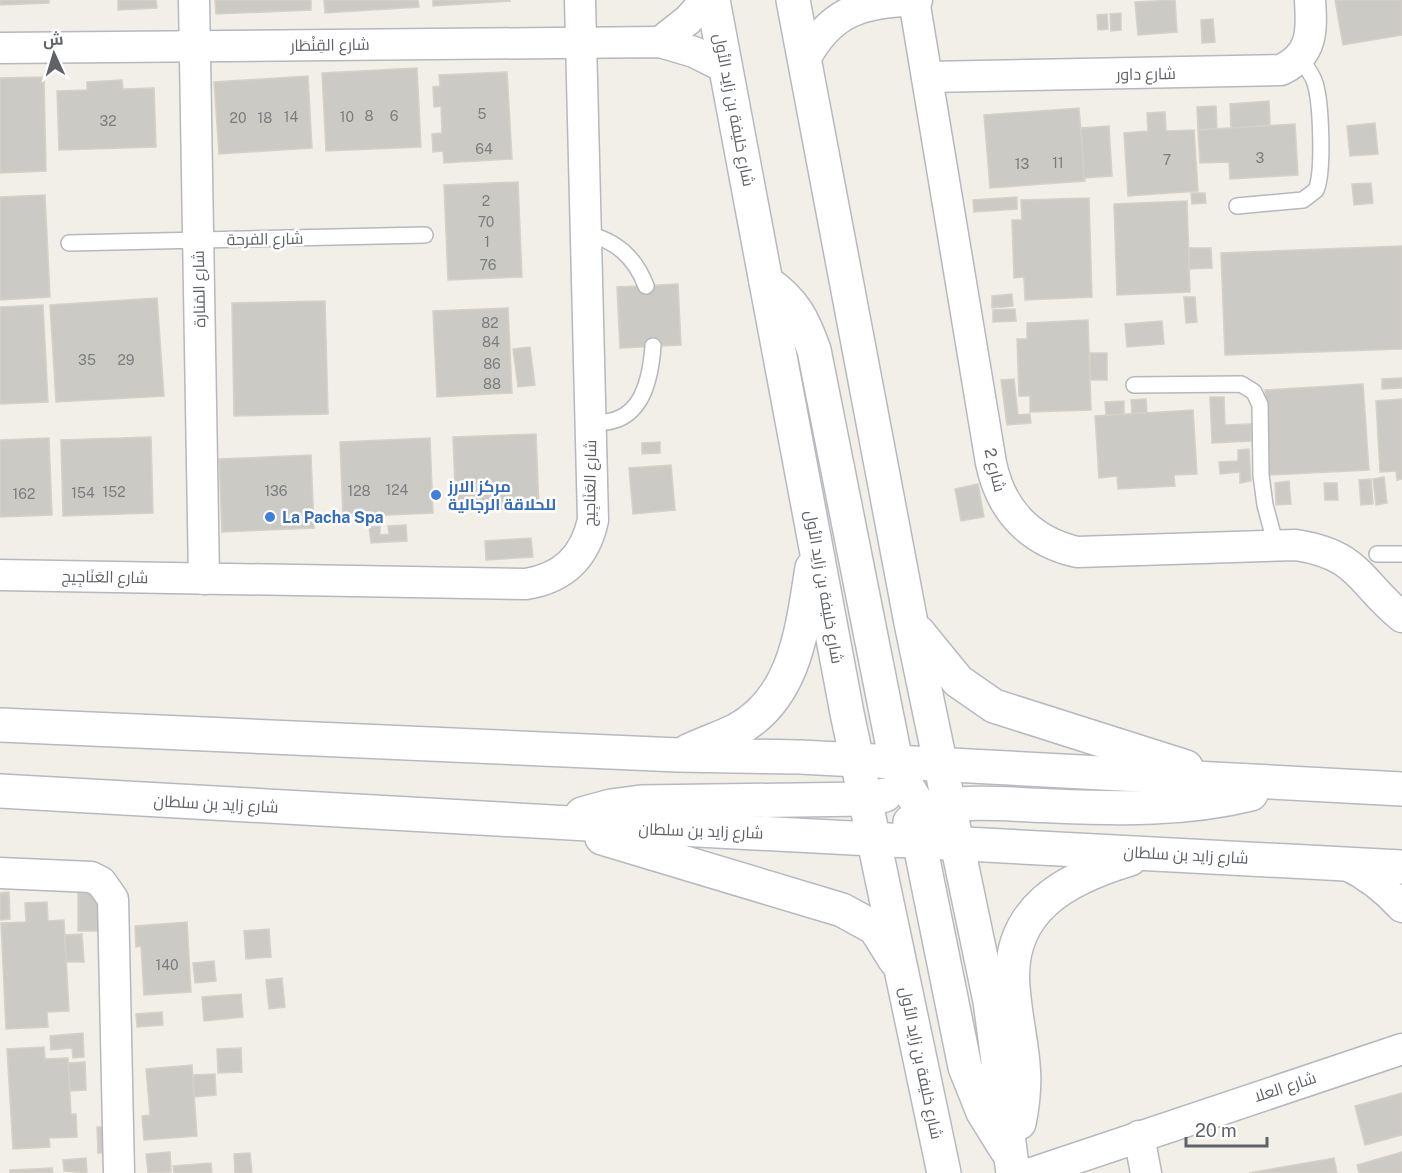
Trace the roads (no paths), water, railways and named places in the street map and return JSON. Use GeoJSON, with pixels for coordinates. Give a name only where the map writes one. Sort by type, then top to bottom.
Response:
{"type":"FeatureCollection","features":[{"type":"Feature","properties":{"kind":"main road","name":"شارع خليفة بن زايد الأول"},"geometry":{"type":"LineString","coordinates":[[713,0],[858,760]]}},
{"type":"Feature","properties":{"kind":"main road","name":"شارع خليفة بن زايد الأول"},"geometry":{"type":"LineString","coordinates":[[793,0],[911,622],[941,764],[876,839],[944,1173]]}},
{"type":"Feature","properties":{"kind":"main road"},"geometry":{"type":"LineString","coordinates":[[766,282],[786,296],[798,313],[814,350],[907,802],[965,1066],[982,1112],[1018,1166]]}},
{"type":"Feature","properties":{"kind":"main road"},"geometry":{"type":"LineString","coordinates":[[678,755],[735,730],[752,719],[780,690],[795,658],[816,541]]}},
{"type":"Feature","properties":{"kind":"main road"},"geometry":{"type":"LineString","coordinates":[[911,622],[958,681],[994,706],[1227,781]]}},
{"type":"Feature","properties":{"kind":"main road","name":"شارع زايد بن سلطان"},"geometry":{"type":"LineString","coordinates":[[0,725],[678,755],[858,760],[959,843],[1402,867]]}},
{"type":"Feature","properties":{"kind":"main road","name":"شارع زايد بن سلطان"},"geometry":{"type":"LineString","coordinates":[[0,791],[555,824],[876,839],[941,764],[1402,789]]}},
{"type":"Feature","properties":{"kind":"main road"},"geometry":{"type":"LineString","coordinates":[[555,824],[611,806],[641,802],[907,802],[1173,807],[1230,799],[1284,783]]}},
{"type":"Feature","properties":{"kind":"main road"},"geometry":{"type":"LineString","coordinates":[[555,824],[860,917],[884,939],[904,978]]}},
{"type":"Feature","properties":{"kind":"main road"},"geometry":{"type":"LineString","coordinates":[[959,843],[1018,1166]]}},
{"type":"Feature","properties":{"kind":"main road"},"geometry":{"type":"LineString","coordinates":[[1018,1166],[1017,1130],[1025,1081],[1024,1056],[1012,980],[1014,955],[1019,938],[1037,909],[1065,884],[1099,868],[1149,853]]}},
{"type":"Feature","properties":{"kind":"street","name":"شارع المَنارة"},"geometry":{"type":"LineString","coordinates":[[194,0],[204,579]]}},
{"type":"Feature","properties":{"kind":"street","name":"شارع العَنَاجِيج"},"geometry":{"type":"LineString","coordinates":[[0,575],[526,584],[554,576],[577,558],[590,533],[593,520],[580,0]]}},
{"type":"Feature","properties":{"kind":"street"},"geometry":{"type":"LineString","coordinates":[[660,42],[688,20],[706,0]]}},
{"type":"Feature","properties":{"kind":"street"},"geometry":{"type":"LineString","coordinates":[[804,61],[820,34],[844,15],[873,3],[915,0]]}},
{"type":"Feature","properties":{"kind":"street","name":"شارع 2"},"geometry":{"type":"LineString","coordinates":[[915,0],[991,463],[999,490],[1012,514],[1041,538],[1058,547],[1077,552],[1296,545],[1336,556],[1367,579],[1390,607],[1402,617]]}},
{"type":"Feature","properties":{"kind":"street"},"geometry":{"type":"LineString","coordinates":[[1300,58],[1311,38],[1310,0]]}},
{"type":"Feature","properties":{"kind":"street","name":"شارع القِنْطَار"},"geometry":{"type":"LineString","coordinates":[[0,48],[660,42],[694,52],[726,68]]}},
{"type":"Feature","properties":{"kind":"street","name":"شارع داور"},"geometry":{"type":"LineString","coordinates":[[927,77],[1270,71],[1281,70],[1300,58]]}},
{"type":"Feature","properties":{"kind":"street"},"geometry":{"type":"LineString","coordinates":[[1345,864],[1367,875],[1402,907]]}},
{"type":"Feature","properties":{"kind":"street"},"geometry":{"type":"LineString","coordinates":[[0,873],[91,877],[101,882],[113,899],[119,1173]]}},
{"type":"Feature","properties":{"kind":"street","name":"شارع العلا"},"geometry":{"type":"LineString","coordinates":[[1018,1166],[1139,1136],[1402,1049]]}},
{"type":"Feature","properties":{"kind":"street"},"geometry":{"type":"LineString","coordinates":[[1139,1136],[1146,1173]]}},
{"type":"Feature","properties":{"kind":"lane"},"geometry":{"type":"LineString","coordinates":[[1237,206],[1303,200],[1316,190],[1320,173],[1318,94],[1314,81],[1300,58]]}},
{"type":"Feature","properties":{"kind":"lane"},"geometry":{"type":"LineString","coordinates":[[586,234],[606,240],[624,251],[641,273],[646,286]]}},
{"type":"Feature","properties":{"kind":"lane","name":"شارع الفرحة"},"geometry":{"type":"LineString","coordinates":[[69,243],[425,235]]}},
{"type":"Feature","properties":{"kind":"lane"},"geometry":{"type":"LineString","coordinates":[[591,422],[611,422],[621,418],[637,405],[646,384],[653,346]]}},
{"type":"Feature","properties":{"kind":"lane"},"geometry":{"type":"LineString","coordinates":[[1134,385],[1233,383],[1241,384],[1254,392],[1260,405],[1265,505],[1276,546]]}},
{"type":"Feature","properties":{"kind":"lane"},"geometry":{"type":"LineString","coordinates":[[1377,554],[1402,554]]}},
{"type":"Feature","properties":{"kind":"place","name":"مركز الارز للحلاقة الرجالية"},"geometry":{"type":"Point","coordinates":[436,495]}},
{"type":"Feature","properties":{"kind":"place","name":"La Pacha Spa"},"geometry":{"type":"Point","coordinates":[270,517]}}]}
